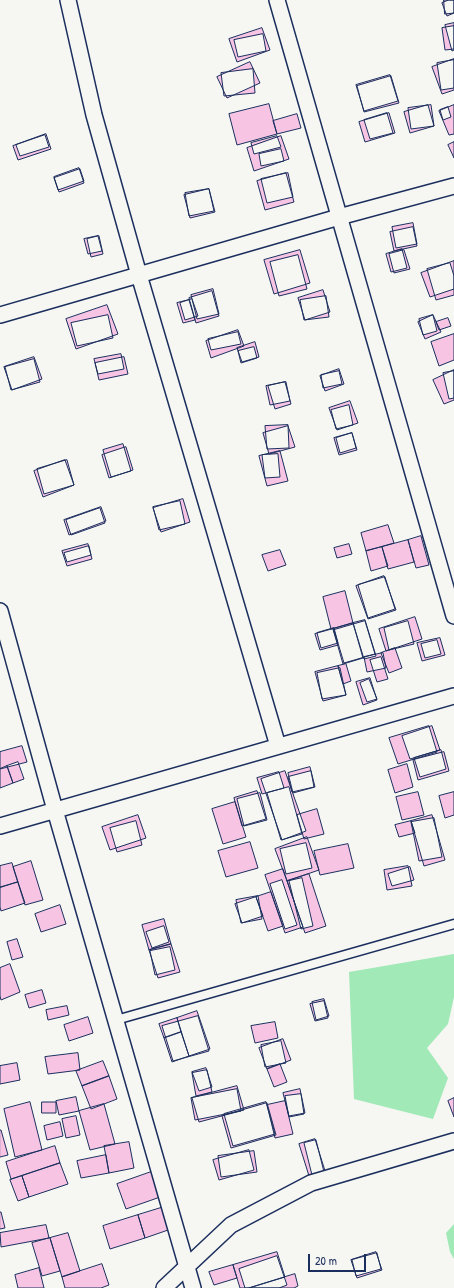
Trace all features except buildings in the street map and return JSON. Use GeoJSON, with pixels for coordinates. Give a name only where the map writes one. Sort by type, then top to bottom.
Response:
{"type":"FeatureCollection","features":[{"type":"Feature","properties":{"kind":"street"},"geometry":{"type":"LineString","coordinates":[[68,0],[94,115],[139,275],[278,746]]}},
{"type":"Feature","properties":{"kind":"street"},"geometry":{"type":"LineString","coordinates":[[277,0],[454,616]]}},
{"type":"Feature","properties":{"kind":"street"},"geometry":{"type":"LineString","coordinates":[[0,315],[339,217],[454,186]]}},
{"type":"Feature","properties":{"kind":"street"},"geometry":{"type":"LineString","coordinates":[[0,611],[55,810],[193,1288]]}},
{"type":"Feature","properties":{"kind":"street"},"geometry":{"type":"LineString","coordinates":[[0,826],[454,696]]}},
{"type":"Feature","properties":{"kind":"street"},"geometry":{"type":"LineString","coordinates":[[164,1288],[230,1224],[311,1183],[454,1141]]}},
{"type":"Feature","properties":{"kind":"lane"},"geometry":{"type":"LineString","coordinates":[[116,1020],[454,924]]}},
{"type":"Feature","properties":{"kind":"green space"},"geometry":{"type":"Polygon","coordinates":[[[454,954],[454,997],[448,1024],[427,1048],[448,1078],[433,1119],[354,1099],[349,972],[454,954]]]}},
{"type":"Feature","properties":{"kind":"green space"},"geometry":{"type":"Polygon","coordinates":[[[454,1224],[454,1259],[450,1252],[446,1233],[454,1224]]]}}]}
